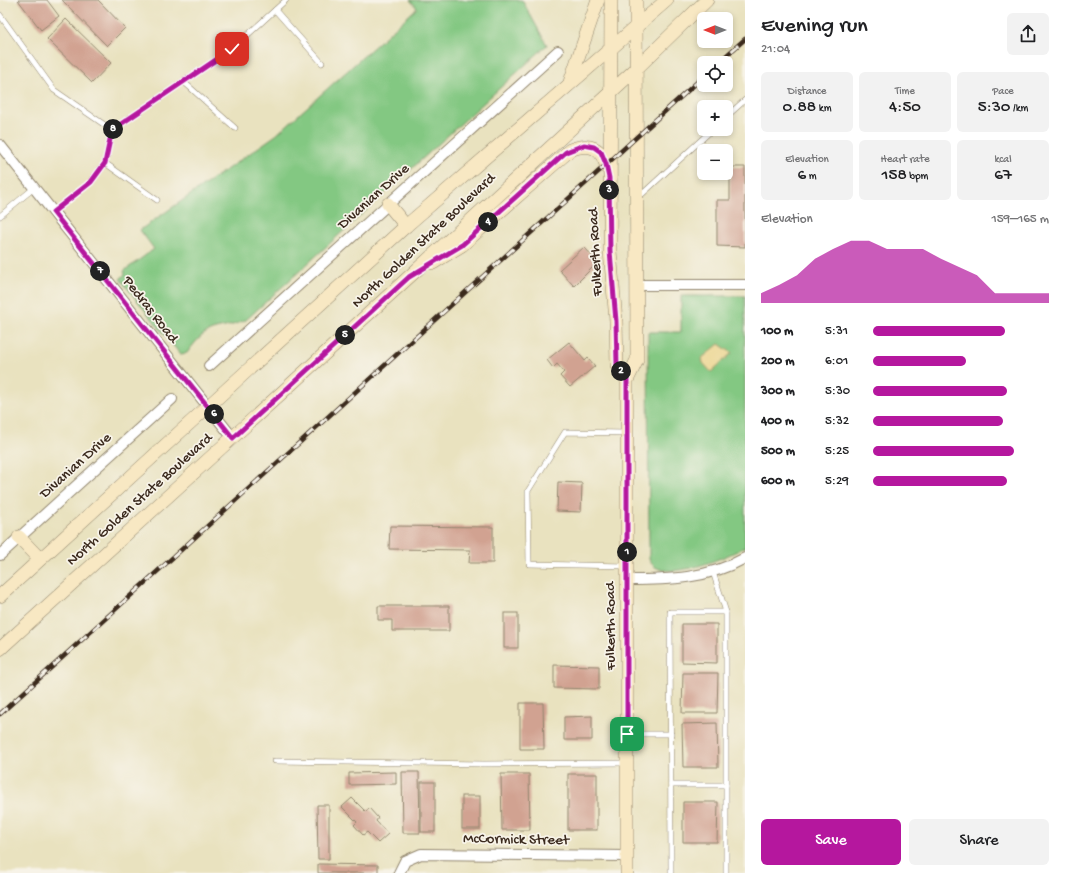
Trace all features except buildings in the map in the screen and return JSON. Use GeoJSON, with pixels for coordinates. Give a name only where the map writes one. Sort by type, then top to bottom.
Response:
{"type":"FeatureCollection","features":[{"type":"Feature","properties":{"kind":"main road"},"geometry":{"type":"LineString","coordinates":[[569,84],[598,0]]}},
{"type":"Feature","properties":{"kind":"main road","name":"Fulkerth Road"},"geometry":{"type":"LineString","coordinates":[[611,0],[609,178],[610,251],[616,321],[617,365],[627,380]]}},
{"type":"Feature","properties":{"kind":"main road","name":"Fulkerth Road"},"geometry":{"type":"LineString","coordinates":[[627,873],[627,380],[637,360],[635,201],[637,68],[636,0]]}},
{"type":"Feature","properties":{"kind":"main road","name":"North Golden State Boulevard"},"geometry":{"type":"LineString","coordinates":[[0,596],[406,226],[667,0]]}},
{"type":"Feature","properties":{"kind":"main road","name":"North Golden State Boulevard"},"geometry":{"type":"LineString","coordinates":[[0,649],[637,68],[707,0]]}},
{"type":"Feature","properties":{"kind":"main road"},"geometry":{"type":"LineString","coordinates":[[409,277],[462,245],[570,150],[584,145],[594,147],[601,152],[605,160],[609,178]]}},
{"type":"Feature","properties":{"kind":"main road"},"geometry":{"type":"LineString","coordinates":[[388,204],[406,226]]}},
{"type":"Feature","properties":{"kind":"main road"},"geometry":{"type":"LineString","coordinates":[[19,537],[40,559]]}},
{"type":"Feature","properties":{"kind":"street","name":"Divanian Drive"},"geometry":{"type":"LineString","coordinates":[[209,366],[558,51]]}},
{"type":"Feature","properties":{"kind":"street","name":"Pedras Road"},"geometry":{"type":"LineString","coordinates":[[0,145],[233,438]]}},
{"type":"Feature","properties":{"kind":"street"},"geometry":{"type":"LineString","coordinates":[[636,285],[745,285]]}},
{"type":"Feature","properties":{"kind":"street","name":"Divanian Drive"},"geometry":{"type":"LineString","coordinates":[[0,555],[172,399]]}},
{"type":"Feature","properties":{"kind":"street"},"geometry":{"type":"LineString","coordinates":[[627,580],[668,580],[713,572],[745,558]]}},
{"type":"Feature","properties":{"kind":"street","name":"McCormick Street"},"geometry":{"type":"LineString","coordinates":[[399,873],[405,861],[421,854],[627,856]]}},
{"type":"Feature","properties":{"kind":"lane"},"geometry":{"type":"LineString","coordinates":[[53,212],[91,182],[105,163],[112,130],[232,49],[286,0]]}},
{"type":"Feature","properties":{"kind":"lane"},"geometry":{"type":"LineString","coordinates":[[275,10],[322,63]]}},
{"type":"Feature","properties":{"kind":"lane"},"geometry":{"type":"LineString","coordinates":[[0,15],[54,90],[112,130]]}},
{"type":"Feature","properties":{"kind":"lane"},"geometry":{"type":"LineString","coordinates":[[184,82],[235,128]]}},
{"type":"Feature","properties":{"kind":"lane"},"geometry":{"type":"LineString","coordinates":[[733,111],[745,100]]}},
{"type":"Feature","properties":{"kind":"lane"},"geometry":{"type":"LineString","coordinates":[[635,201],[705,136]]}},
{"type":"Feature","properties":{"kind":"lane"},"geometry":{"type":"LineString","coordinates":[[105,163],[157,200]]}},
{"type":"Feature","properties":{"kind":"lane"},"geometry":{"type":"LineString","coordinates":[[0,216],[34,188]]}},
{"type":"Feature","properties":{"kind":"lane"},"geometry":{"type":"LineString","coordinates":[[627,433],[565,432],[528,491],[528,564],[627,566]]}},
{"type":"Feature","properties":{"kind":"lane"},"geometry":{"type":"LineString","coordinates":[[713,572],[726,612],[726,873]]}},
{"type":"Feature","properties":{"kind":"lane"},"geometry":{"type":"LineString","coordinates":[[671,873],[670,612],[726,612]]}},
{"type":"Feature","properties":{"kind":"lane"},"geometry":{"type":"LineString","coordinates":[[627,734],[671,734]]}},
{"type":"Feature","properties":{"kind":"lane"},"geometry":{"type":"LineString","coordinates":[[275,761],[627,763]]}},
{"type":"Feature","properties":{"kind":"lane"},"geometry":{"type":"LineString","coordinates":[[671,785],[726,785]]}},
{"type":"Feature","properties":{"kind":"green space"},"geometry":{"type":"Polygon","coordinates":[[[410,0],[522,0],[547,45],[246,320],[207,332],[201,336],[187,353],[180,354],[120,279],[125,274],[124,271],[154,249],[140,230],[276,135],[417,8],[410,0]]]}},
{"type":"Feature","properties":{"kind":"green space"},"geometry":{"type":"Polygon","coordinates":[[[681,296],[745,296],[745,547],[709,563],[679,570],[666,570],[655,567],[649,559],[648,332],[681,332],[681,296]]]}},
{"type":"Feature","properties":{"kind":"sand"},"geometry":{"type":"Polygon","coordinates":[[[719,344],[732,353],[711,372],[703,363],[702,358],[719,344]]]}},
{"type":"Feature","properties":{"kind":"railway"},"geometry":{"type":"LineString","coordinates":[[726,56],[745,39]]}},
{"type":"Feature","properties":{"kind":"railway"},"geometry":{"type":"LineString","coordinates":[[0,714],[697,82]]}},
{"type":"Feature","properties":{"kind":"route"},"geometry":{"type":"LineString","coordinates":[[232,49],[112,130],[105,163],[91,182],[53,212],[233,438],[409,277],[462,245],[566,152],[579,146],[590,145],[601,152],[605,160],[609,178],[610,262],[616,321],[617,365],[627,380],[627,734]]}}]}
